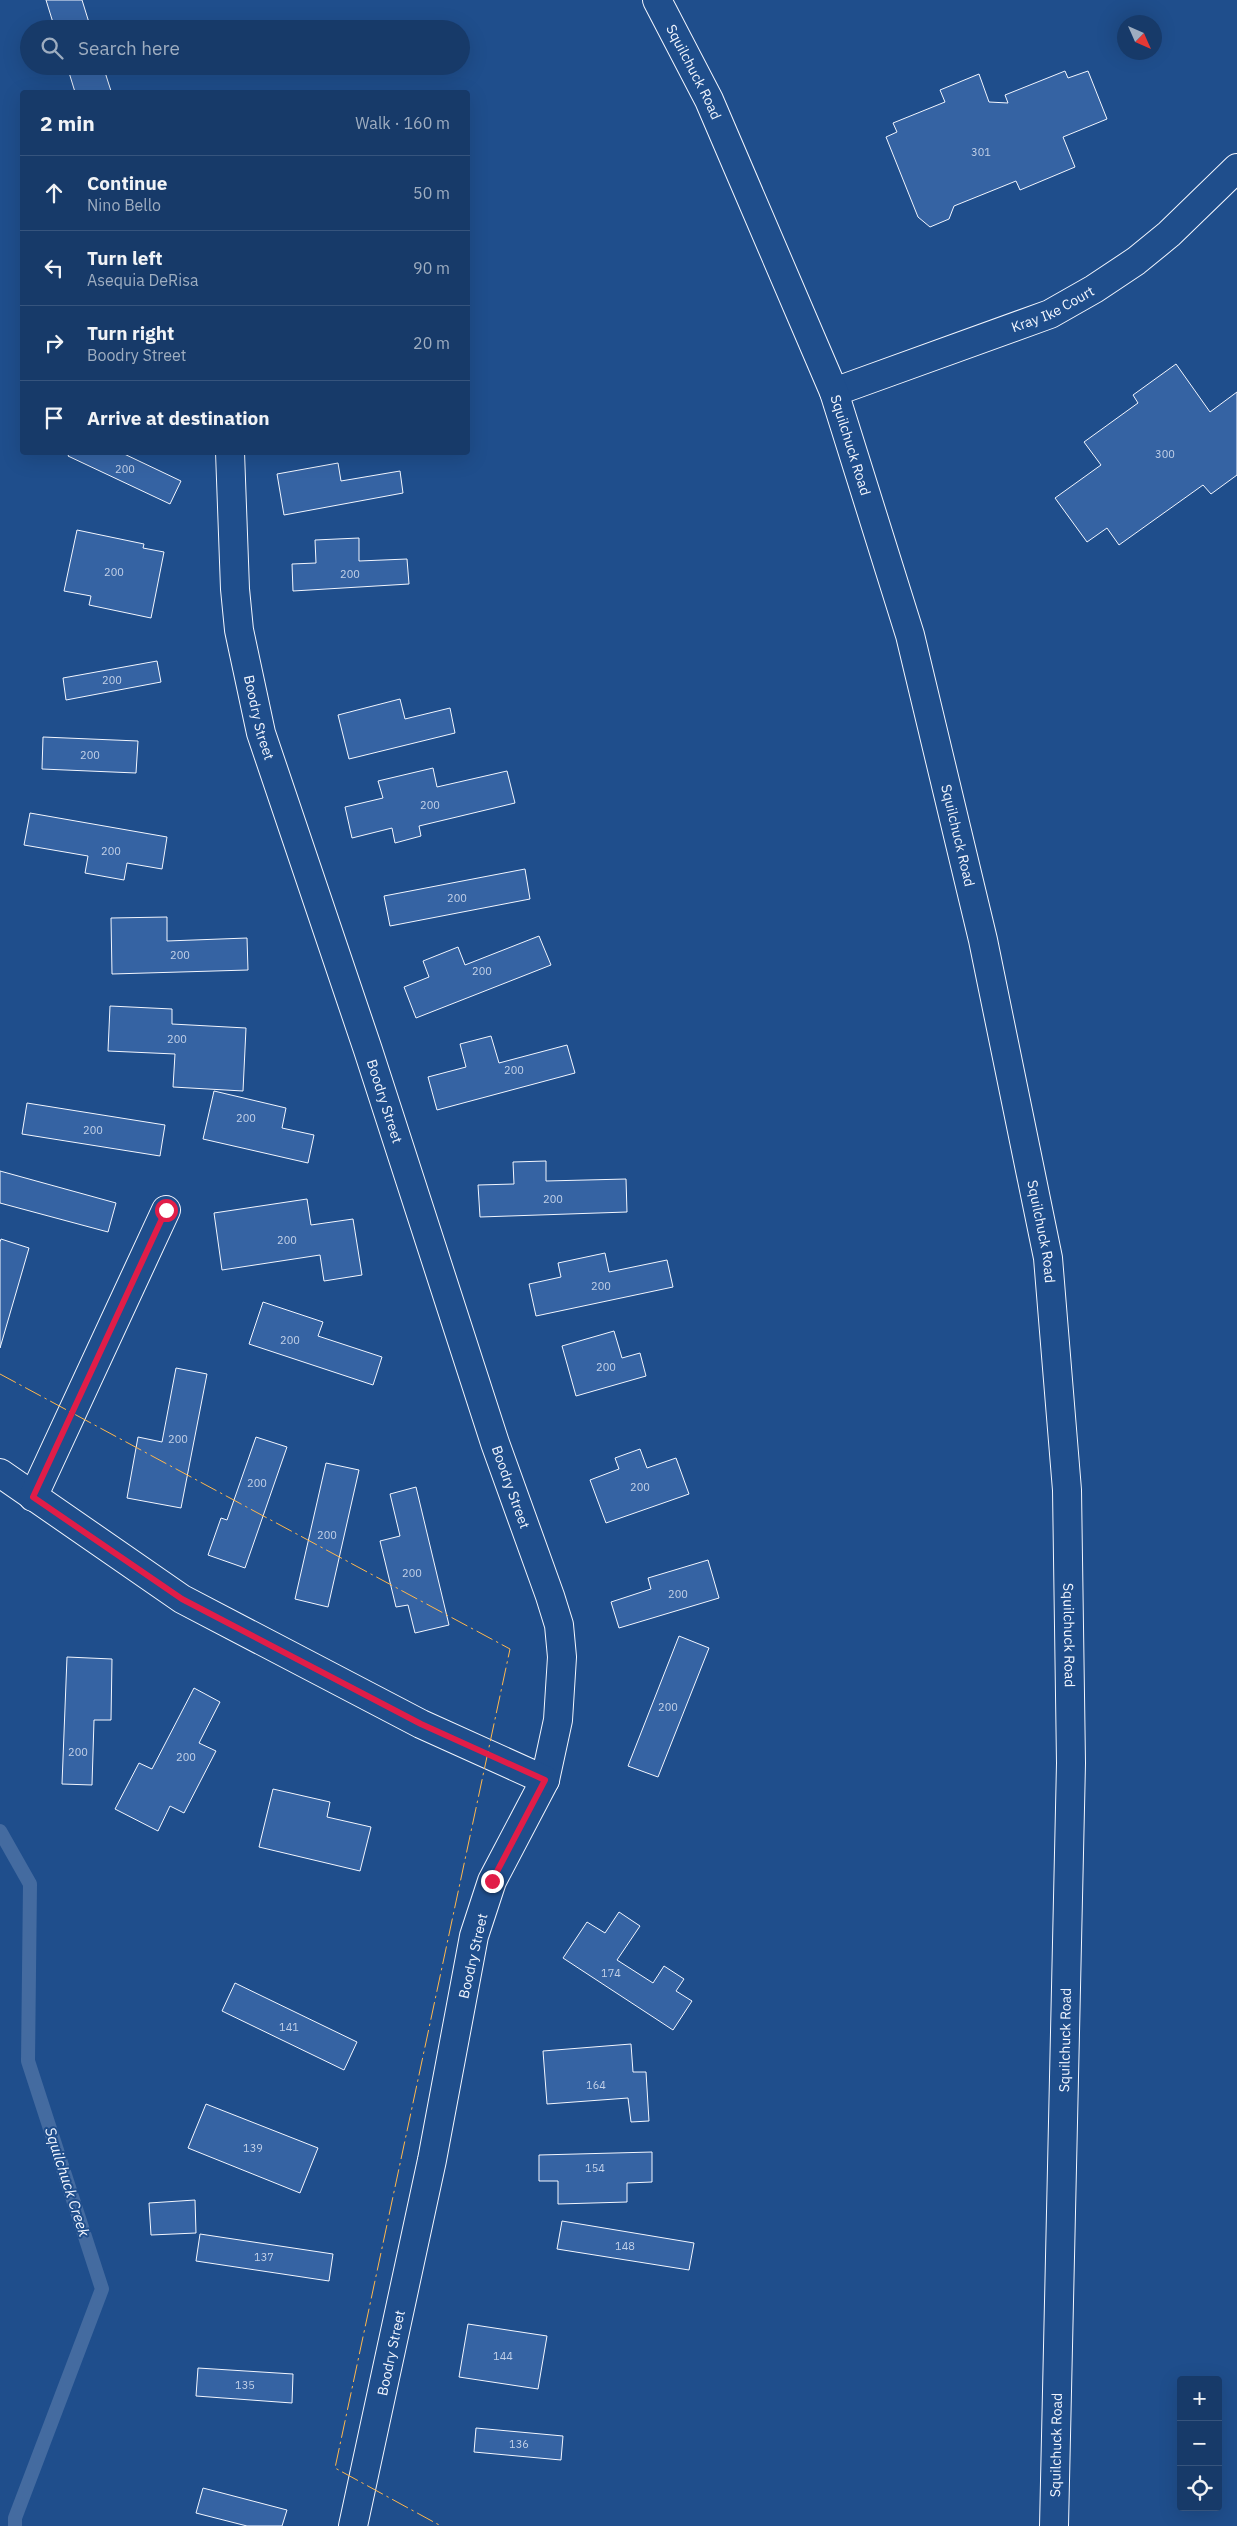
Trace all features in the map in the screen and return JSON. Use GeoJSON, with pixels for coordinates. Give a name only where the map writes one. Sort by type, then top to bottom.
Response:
{"type":"FeatureCollection","features":[{"type":"Feature","properties":{"kind":"street","name":"Squilchuck Road"},"geometry":{"type":"LineString","coordinates":[[657,0],[709,100],[834,392],[912,645],[983,940],[1048,1258],[1067,1490],[1071,1763],[1054,2526]]}},
{"type":"Feature","properties":{"kind":"street","name":"Kray Ike Court"},"geometry":{"type":"LineString","coordinates":[[834,392],[1050,314],[1094,289],[1136,261],[1237,168]]}},
{"type":"Feature","properties":{"kind":"street","name":"Boodry Street"},"geometry":{"type":"LineString","coordinates":[[230,455],[235,589],[239,630],[261,733],[368,1050],[495,1443],[559,1625],[562,1656],[558,1720],[545,1780],[492,1881],[474,1936],[432,2160],[353,2526]]}},
{"type":"Feature","properties":{"kind":"street"},"geometry":{"type":"LineString","coordinates":[[33,1497],[166,1210]]}},
{"type":"Feature","properties":{"kind":"street"},"geometry":{"type":"LineString","coordinates":[[0,1474],[182,1599],[421,1724],[545,1780]]}},
{"type":"Feature","properties":{"kind":"building"},"geometry":{"type":"Polygon","coordinates":[[[46,0],[82,0],[88,20],[52,20],[46,0]]]}},
{"type":"Feature","properties":{"kind":"building"},"geometry":{"type":"Polygon","coordinates":[[[1065,71],[1068,78],[1088,71],[1107,119],[1063,137],[1075,167],[1020,190],[1016,181],[954,206],[949,219],[930,227],[918,217],[886,137],[897,132],[893,123],[945,102],[940,90],[979,74],[989,102],[1008,103],[1005,95],[1065,71]]]}},
{"type":"Feature","properties":{"kind":"building"},"geometry":{"type":"Polygon","coordinates":[[[70,75],[106,75],[111,90],[74,90],[70,75]]]}},
{"type":"Feature","properties":{"kind":"building"},"geometry":{"type":"Polygon","coordinates":[[[1176,364],[1210,412],[1237,392],[1237,475],[1211,494],[1203,485],[1119,545],[1107,528],[1087,542],[1055,498],[1101,465],[1084,442],[1138,403],[1133,395],[1176,364]]]}},
{"type":"Feature","properties":{"kind":"building"},"geometry":{"type":"Polygon","coordinates":[[[126,455],[181,481],[170,504],[68,456],[126,455]]]}},
{"type":"Feature","properties":{"kind":"building"},"geometry":{"type":"Polygon","coordinates":[[[338,463],[341,481],[400,471],[403,493],[284,515],[277,474],[338,463]]]}},
{"type":"Feature","properties":{"kind":"building"},"geometry":{"type":"Polygon","coordinates":[[[77,530],[144,544],[143,548],[164,552],[151,618],[89,605],[91,596],[64,591],[77,530]]]}},
{"type":"Feature","properties":{"kind":"building"},"geometry":{"type":"Polygon","coordinates":[[[359,538],[359,561],[407,559],[409,584],[293,591],[292,564],[316,563],[315,540],[359,538]]]}},
{"type":"Feature","properties":{"kind":"building"},"geometry":{"type":"Polygon","coordinates":[[[157,661],[161,682],[66,700],[63,678],[157,661]]]}},
{"type":"Feature","properties":{"kind":"building"},"geometry":{"type":"Polygon","coordinates":[[[400,699],[405,719],[450,708],[455,733],[349,759],[338,715],[400,699]]]}},
{"type":"Feature","properties":{"kind":"building"},"geometry":{"type":"Polygon","coordinates":[[[43,737],[138,741],[136,773],[42,769],[43,737]]]}},
{"type":"Feature","properties":{"kind":"building"},"geometry":{"type":"Polygon","coordinates":[[[433,768],[437,787],[507,771],[515,803],[419,826],[421,836],[395,843],[392,828],[352,838],[345,807],[383,798],[378,781],[433,768]]]}},
{"type":"Feature","properties":{"kind":"building"},"geometry":{"type":"Polygon","coordinates":[[[30,813],[167,837],[162,869],[127,863],[124,880],[85,873],[88,856],[24,845],[30,813]]]}},
{"type":"Feature","properties":{"kind":"building"},"geometry":{"type":"Polygon","coordinates":[[[525,869],[530,899],[390,926],[384,896],[525,869]]]}},
{"type":"Feature","properties":{"kind":"building"},"geometry":{"type":"Polygon","coordinates":[[[167,917],[167,941],[247,938],[248,970],[112,974],[111,918],[167,917]]]}},
{"type":"Feature","properties":{"kind":"building"},"geometry":{"type":"Polygon","coordinates":[[[539,936],[551,965],[416,1018],[404,987],[429,977],[423,961],[458,947],[465,965],[539,936]]]}},
{"type":"Feature","properties":{"kind":"building"},"geometry":{"type":"Polygon","coordinates":[[[110,1006],[172,1009],[172,1024],[246,1028],[243,1091],[173,1087],[175,1054],[108,1051],[110,1006]]]}},
{"type":"Feature","properties":{"kind":"building"},"geometry":{"type":"Polygon","coordinates":[[[491,1036],[499,1063],[567,1045],[575,1073],[437,1110],[428,1077],[466,1067],[460,1044],[491,1036]]]}},
{"type":"Feature","properties":{"kind":"building"},"geometry":{"type":"Polygon","coordinates":[[[214,1091],[286,1108],[282,1128],[314,1135],[308,1163],[203,1139],[214,1091]]]}},
{"type":"Feature","properties":{"kind":"building"},"geometry":{"type":"Polygon","coordinates":[[[27,1103],[165,1125],[160,1156],[22,1134],[27,1103]]]}},
{"type":"Feature","properties":{"kind":"building"},"geometry":{"type":"Polygon","coordinates":[[[546,1161],[546,1181],[626,1179],[627,1212],[480,1217],[478,1185],[514,1184],[513,1162],[546,1161]]]}},
{"type":"Feature","properties":{"kind":"building"},"geometry":{"type":"Polygon","coordinates":[[[0,1171],[116,1203],[108,1232],[0,1203],[0,1171]]]}},
{"type":"Feature","properties":{"kind":"building"},"geometry":{"type":"Polygon","coordinates":[[[307,1199],[311,1225],[353,1219],[362,1275],[324,1281],[320,1255],[222,1270],[214,1213],[307,1199]]]}},
{"type":"Feature","properties":{"kind":"building"},"geometry":{"type":"Polygon","coordinates":[[[1,1239],[29,1248],[0,1348],[0,1242],[1,1239]]]}},
{"type":"Feature","properties":{"kind":"building"},"geometry":{"type":"Polygon","coordinates":[[[605,1253],[609,1272],[667,1260],[673,1287],[536,1316],[529,1284],[561,1277],[558,1263],[605,1253]]]}},
{"type":"Feature","properties":{"kind":"building"},"geometry":{"type":"Polygon","coordinates":[[[263,1302],[323,1322],[318,1336],[382,1357],[373,1385],[249,1344],[263,1302]]]}},
{"type":"Feature","properties":{"kind":"building"},"geometry":{"type":"Polygon","coordinates":[[[614,1331],[622,1358],[640,1353],[646,1376],[576,1396],[562,1346],[614,1331]]]}},
{"type":"Feature","properties":{"kind":"building"},"geometry":{"type":"Polygon","coordinates":[[[176,1368],[207,1374],[181,1508],[127,1498],[138,1437],[162,1442],[176,1368]]]}},
{"type":"Feature","properties":{"kind":"building"},"geometry":{"type":"Polygon","coordinates":[[[256,1437],[287,1447],[245,1568],[208,1555],[221,1518],[227,1520],[256,1437]]]}},
{"type":"Feature","properties":{"kind":"building"},"geometry":{"type":"Polygon","coordinates":[[[640,1449],[647,1468],[676,1458],[689,1494],[606,1523],[590,1480],[619,1469],[615,1458],[640,1449]]]}},
{"type":"Feature","properties":{"kind":"building"},"geometry":{"type":"Polygon","coordinates":[[[326,1463],[359,1470],[328,1607],[295,1599],[326,1463]]]}},
{"type":"Feature","properties":{"kind":"building"},"geometry":{"type":"Polygon","coordinates":[[[416,1487],[449,1625],[415,1633],[408,1605],[396,1607],[380,1541],[400,1536],[390,1494],[416,1487]]]}},
{"type":"Feature","properties":{"kind":"building"},"geometry":{"type":"Polygon","coordinates":[[[708,1560],[719,1598],[619,1628],[611,1602],[651,1589],[648,1578],[708,1560]]]}},
{"type":"Feature","properties":{"kind":"building"},"geometry":{"type":"Polygon","coordinates":[[[679,1636],[709,1648],[658,1777],[628,1766],[679,1636]]]}},
{"type":"Feature","properties":{"kind":"building"},"geometry":{"type":"Polygon","coordinates":[[[67,1657],[112,1659],[111,1720],[94,1720],[92,1785],[62,1784],[67,1657]]]}},
{"type":"Feature","properties":{"kind":"building"},"geometry":{"type":"Polygon","coordinates":[[[194,1688],[220,1702],[199,1743],[216,1751],[184,1813],[170,1806],[158,1831],[115,1809],[139,1763],[152,1769],[194,1688]]]}},
{"type":"Feature","properties":{"kind":"building"},"geometry":{"type":"Polygon","coordinates":[[[273,1789],[330,1802],[327,1817],[371,1827],[360,1871],[259,1847],[273,1789]]]}},
{"type":"Feature","properties":{"kind":"building"},"geometry":{"type":"Polygon","coordinates":[[[619,1912],[640,1926],[617,1960],[653,1983],[664,1966],[684,1979],[676,1991],[692,2001],[673,2030],[563,1958],[587,1922],[605,1933],[619,1912]]]}},
{"type":"Feature","properties":{"kind":"building"},"geometry":{"type":"Polygon","coordinates":[[[235,1983],[357,2042],[344,2070],[222,2011],[235,1983]]]}},
{"type":"Feature","properties":{"kind":"building"},"geometry":{"type":"Polygon","coordinates":[[[631,2044],[633,2072],[646,2072],[649,2121],[631,2122],[628,2098],[547,2104],[543,2051],[631,2044]]]}},
{"type":"Feature","properties":{"kind":"building"},"geometry":{"type":"Polygon","coordinates":[[[206,2104],[318,2148],[300,2193],[188,2148],[206,2104]]]}},
{"type":"Feature","properties":{"kind":"building"},"geometry":{"type":"Polygon","coordinates":[[[652,2152],[652,2182],[627,2183],[627,2202],[558,2204],[558,2181],[539,2181],[539,2155],[652,2152]]]}},
{"type":"Feature","properties":{"kind":"building"},"geometry":{"type":"Polygon","coordinates":[[[195,2200],[196,2233],[151,2235],[149,2203],[195,2200]]]}},
{"type":"Feature","properties":{"kind":"building"},"geometry":{"type":"Polygon","coordinates":[[[562,2221],[694,2243],[689,2270],[557,2249],[562,2221]]]}},
{"type":"Feature","properties":{"kind":"building"},"geometry":{"type":"Polygon","coordinates":[[[200,2234],[333,2254],[329,2281],[196,2261],[200,2234]]]}},
{"type":"Feature","properties":{"kind":"building"},"geometry":{"type":"Polygon","coordinates":[[[468,2324],[547,2336],[538,2389],[459,2377],[468,2324]]]}},
{"type":"Feature","properties":{"kind":"building"},"geometry":{"type":"Polygon","coordinates":[[[198,2368],[293,2374],[292,2403],[196,2396],[198,2368]]]}},
{"type":"Feature","properties":{"kind":"building"},"geometry":{"type":"Polygon","coordinates":[[[476,2428],[563,2436],[561,2460],[474,2452],[476,2428]]]}},
{"type":"Feature","properties":{"kind":"building"},"geometry":{"type":"Polygon","coordinates":[[[203,2488],[287,2510],[282,2526],[247,2526],[196,2513],[203,2488]]]}},
{"type":"Feature","properties":{"kind":"waterway","name":"Squilchuck Creek"},"geometry":{"type":"LineString","coordinates":[[0,1831],[30,1884],[28,2061],[102,2289],[15,2518],[15,2526]]}},
{"type":"Feature","properties":{"kind":"power"},"geometry":{"type":"LineString","coordinates":[[0,1374],[510,1649],[335,2468],[441,2526]]}},
{"type":"Feature","properties":{"kind":"route"},"geometry":{"type":"LineString","coordinates":[[166,1210],[33,1497],[182,1599],[421,1724],[545,1780],[492,1881]]}}]}
